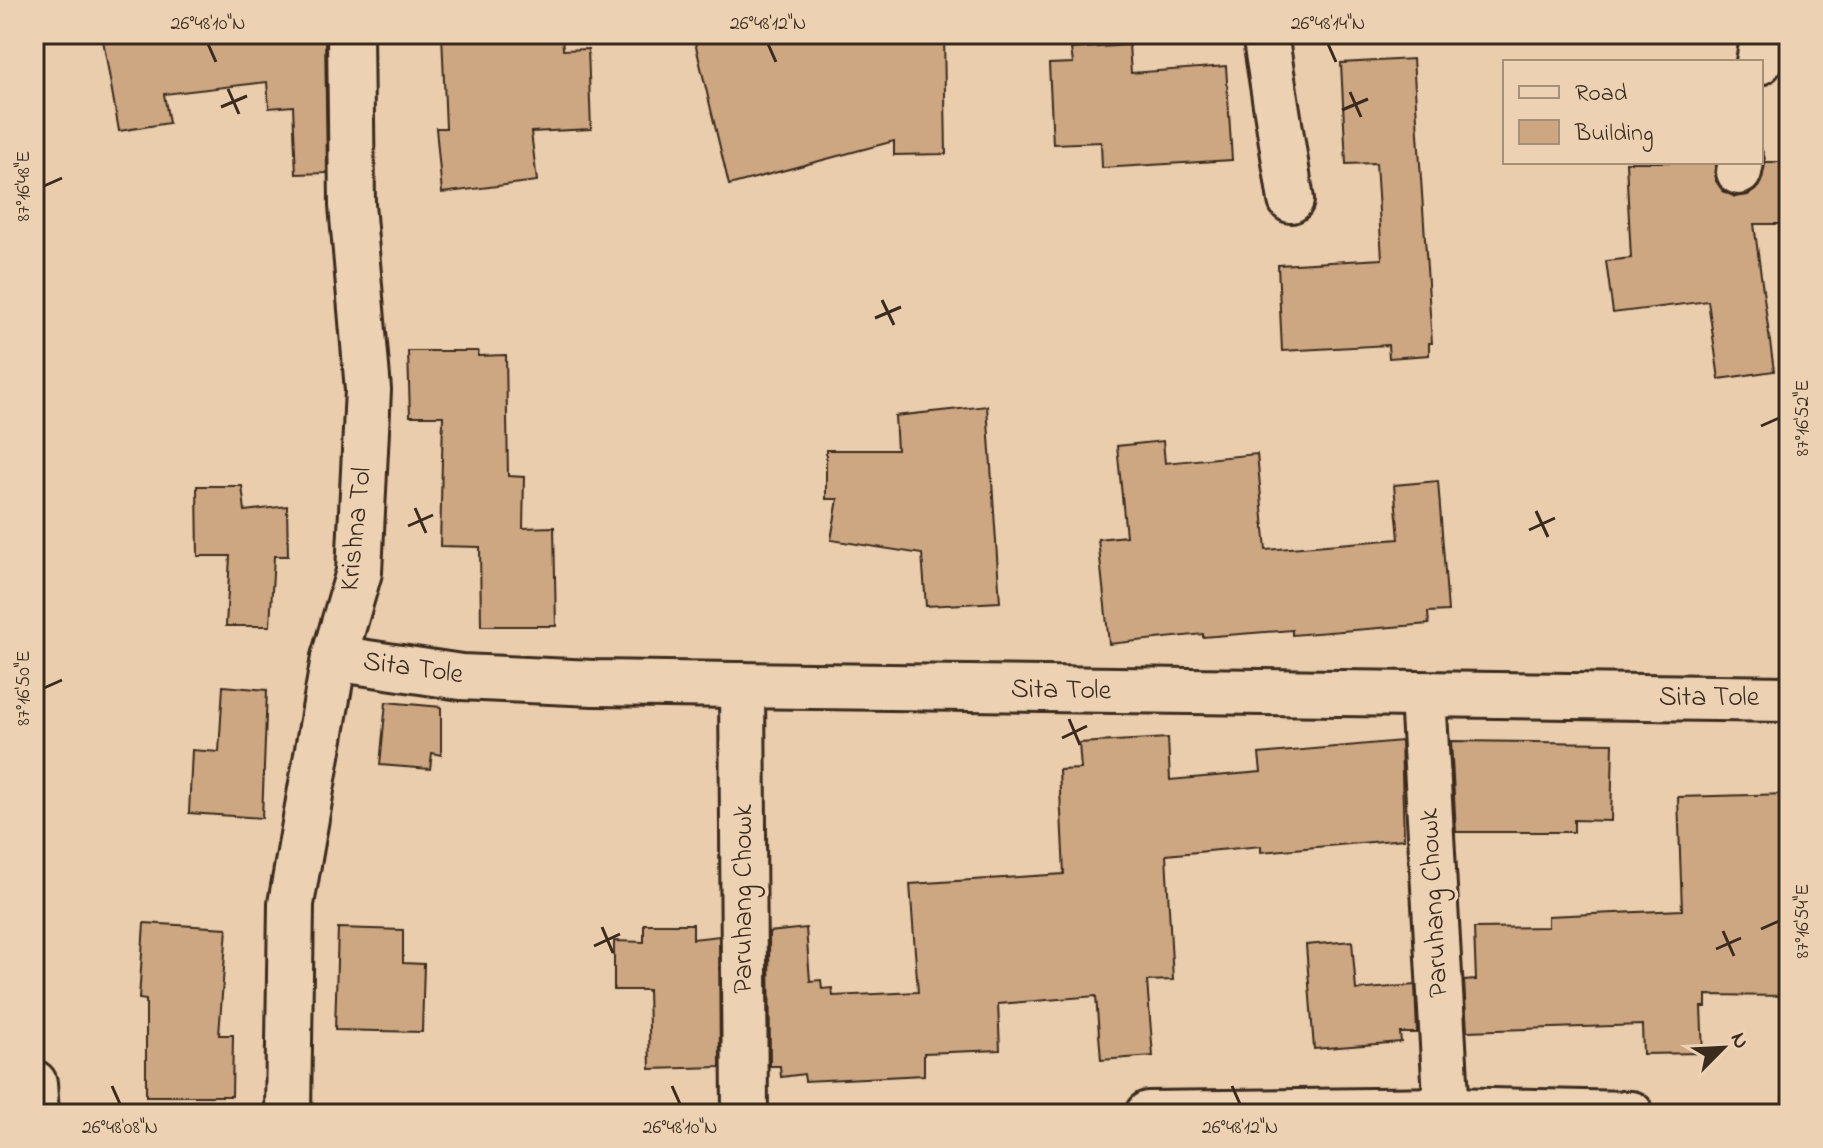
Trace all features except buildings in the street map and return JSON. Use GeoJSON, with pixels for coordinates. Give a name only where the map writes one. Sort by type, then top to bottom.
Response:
{"type":"FeatureCollection","features":[{"type":"Feature","properties":{"kind":"street","name":"Krishna Tol"},"geometry":{"type":"LineString","coordinates":[[288,1114],[291,904],[334,658],[359,572],[368,390],[352,205],[350,34]]}},
{"type":"Feature","properties":{"kind":"street"},"geometry":{"type":"LineString","coordinates":[[1265,34],[1291,200]]}},
{"type":"Feature","properties":{"kind":"street"},"geometry":{"type":"LineString","coordinates":[[1759,60],[1764,34]]}},
{"type":"Feature","properties":{"kind":"street","name":"Sita Tole"},"geometry":{"type":"LineString","coordinates":[[334,658],[461,677],[742,685],[1789,699]]}},
{"type":"Feature","properties":{"kind":"street","name":"Paruhang Chowk"},"geometry":{"type":"LineString","coordinates":[[742,685],[745,1114]]}},
{"type":"Feature","properties":{"kind":"street","name":"Paruhang Chowk"},"geometry":{"type":"LineString","coordinates":[[1423,696],[1447,1112]]}},
{"type":"Feature","properties":{"kind":"street"},"geometry":{"type":"LineString","coordinates":[[34,1083],[36,1114]]}},
{"type":"Feature","properties":{"kind":"street"},"geometry":{"type":"LineString","coordinates":[[1148,1114],[1631,1114]]}}]}
